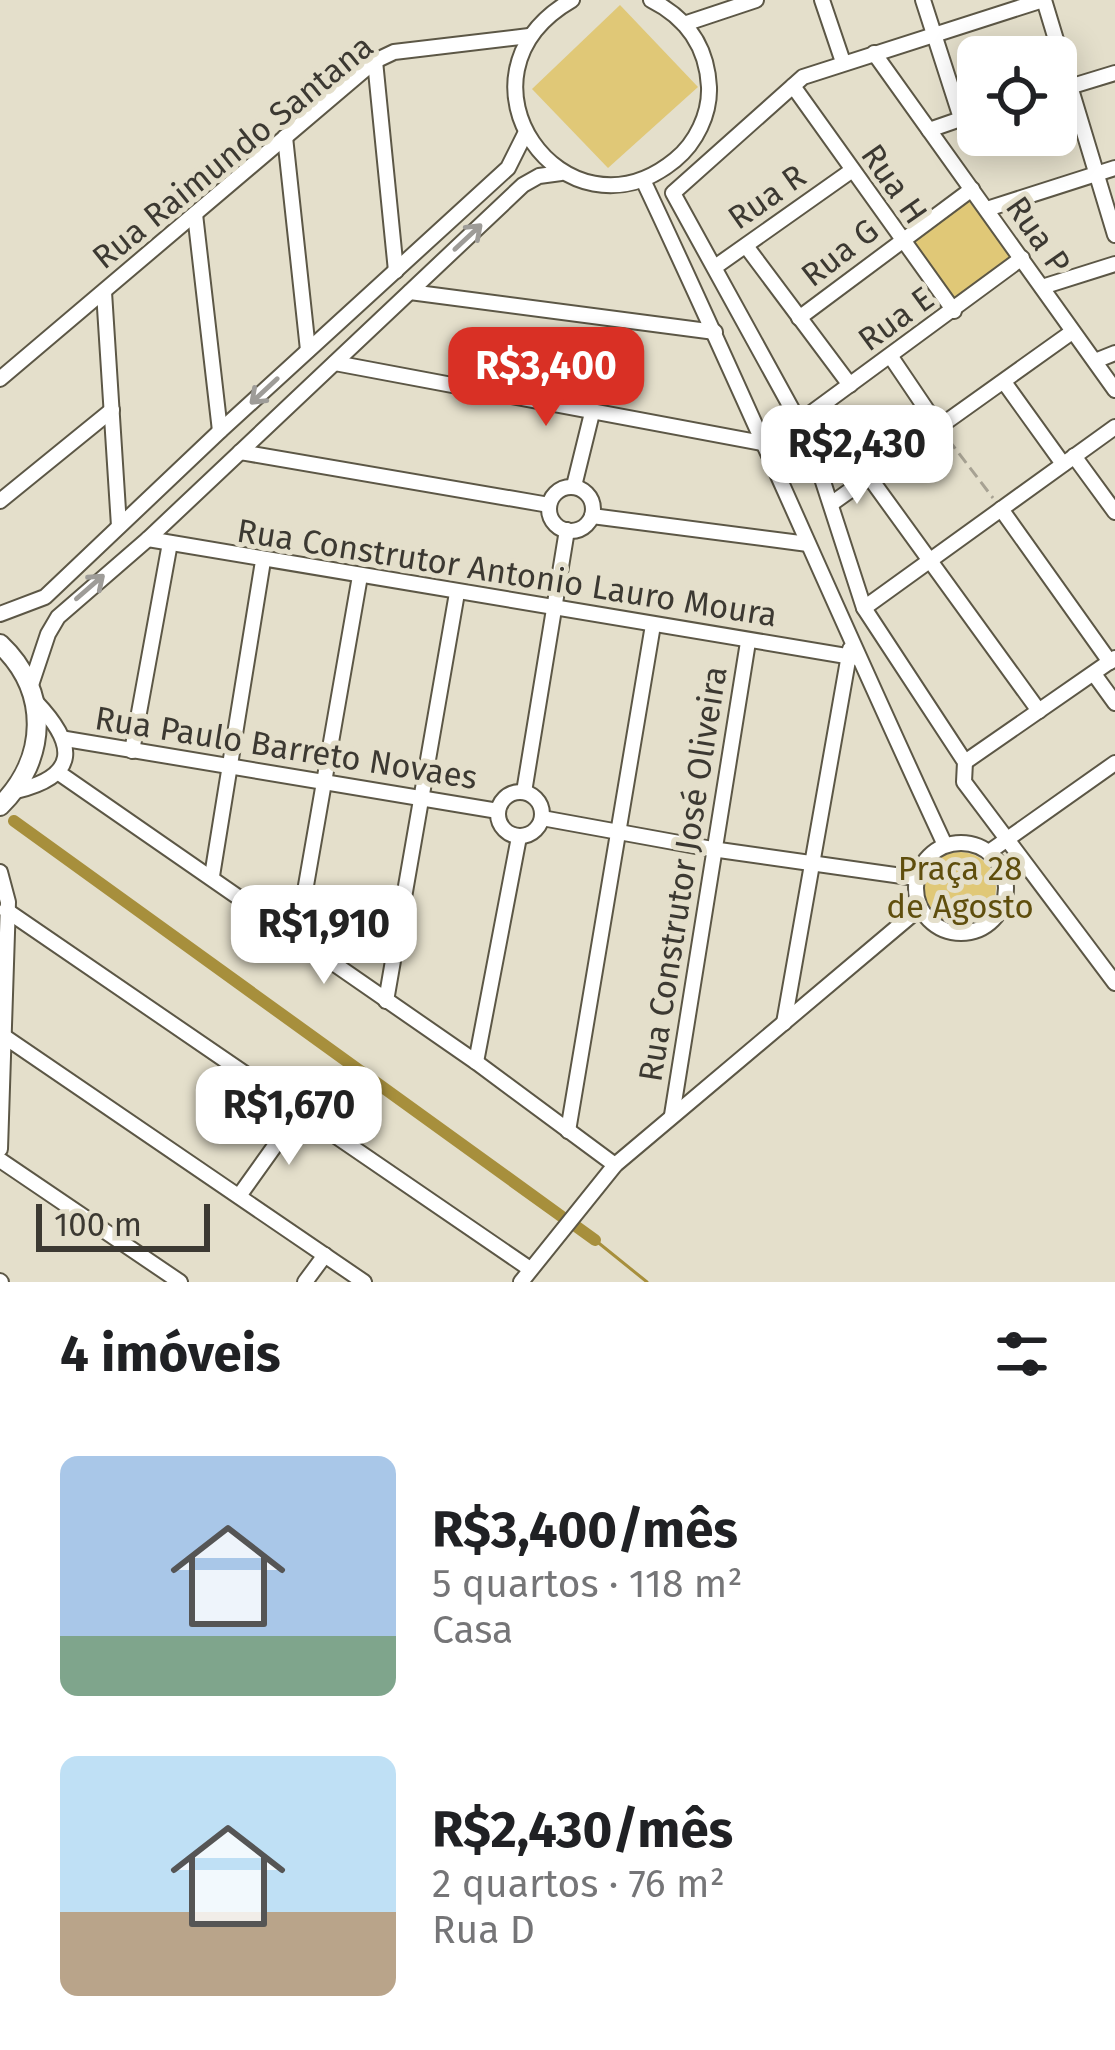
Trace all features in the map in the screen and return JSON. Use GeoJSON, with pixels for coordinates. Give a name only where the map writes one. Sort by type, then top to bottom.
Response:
{"type":"FeatureCollection","features":[{"type":"Feature","properties":{"kind":"street"},"geometry":{"type":"LineString","coordinates":[[560,173],[525,134],[516,98],[518,66],[529,37],[550,12],[572,0]]}},
{"type":"Feature","properties":{"kind":"street"},"geometry":{"type":"LineString","coordinates":[[0,806],[32,764],[33,693],[48,634],[58,616],[148,539],[523,185],[539,176],[560,173],[613,184],[644,180],[686,152],[703,124],[710,93],[706,62],[684,24],[670,9],[651,0]]}},
{"type":"Feature","properties":{"kind":"street"},"geometry":{"type":"LineString","coordinates":[[684,24],[756,0]]}},
{"type":"Feature","properties":{"kind":"street"},"geometry":{"type":"LineString","coordinates":[[822,0],[843,62]]}},
{"type":"Feature","properties":{"kind":"street"},"geometry":{"type":"LineString","coordinates":[[923,0],[957,105]]}},
{"type":"Feature","properties":{"kind":"street"},"geometry":{"type":"LineString","coordinates":[[1052,36],[1043,0],[814,72],[673,193],[800,422],[864,608],[965,762],[964,782],[1115,983]]}},
{"type":"Feature","properties":{"kind":"street","name":"Rua Raimundo Santana"},"geometry":{"type":"LineString","coordinates":[[0,379],[374,61],[394,52],[529,37]]}},
{"type":"Feature","properties":{"kind":"street","name":"Rua P"},"geometry":{"type":"LineString","coordinates":[[874,53],[1115,390]]}},
{"type":"Feature","properties":{"kind":"street"},"geometry":{"type":"LineString","coordinates":[[374,61],[396,271]]}},
{"type":"Feature","properties":{"kind":"street"},"geometry":{"type":"LineString","coordinates":[[1077,84],[1115,73]]}},
{"type":"Feature","properties":{"kind":"street","name":"Rua H"},"geometry":{"type":"LineString","coordinates":[[793,86],[954,311]]}},
{"type":"Feature","properties":{"kind":"street"},"geometry":{"type":"LineString","coordinates":[[929,130],[957,120]]}},
{"type":"Feature","properties":{"kind":"street"},"geometry":{"type":"LineString","coordinates":[[1077,123],[1115,235]]}},
{"type":"Feature","properties":{"kind":"street"},"geometry":{"type":"LineString","coordinates":[[0,614],[45,597],[508,168],[525,134]]}},
{"type":"Feature","properties":{"kind":"street"},"geometry":{"type":"LineString","coordinates":[[285,137],[308,350]]}},
{"type":"Feature","properties":{"kind":"street"},"geometry":{"type":"LineString","coordinates":[[987,209],[1115,168]]}},
{"type":"Feature","properties":{"kind":"street","name":"Rua R"},"geometry":{"type":"LineString","coordinates":[[715,266],[851,170]]}},
{"type":"Feature","properties":{"kind":"street"},"geometry":{"type":"LineString","coordinates":[[644,180],[766,444],[852,653],[945,845]]}},
{"type":"Feature","properties":{"kind":"street","name":"Rua G"},"geometry":{"type":"LineString","coordinates":[[799,318],[972,189]]}},
{"type":"Feature","properties":{"kind":"street"},"geometry":{"type":"LineString","coordinates":[[195,214],[220,431]]}},
{"type":"Feature","properties":{"kind":"street"},"geometry":{"type":"LineString","coordinates":[[746,246],[850,385]]}},
{"type":"Feature","properties":{"kind":"street","name":"Rua E"},"geometry":{"type":"LineString","coordinates":[[800,422],[1022,258]]}},
{"type":"Feature","properties":{"kind":"street"},"geometry":{"type":"LineString","coordinates":[[1042,287],[1115,265]]}},
{"type":"Feature","properties":{"kind":"street"},"geometry":{"type":"LineString","coordinates":[[104,292],[119,526]]}},
{"type":"Feature","properties":{"kind":"street"},"geometry":{"type":"LineString","coordinates":[[410,292],[715,332]]}},
{"type":"Feature","properties":{"kind":"street"},"geometry":{"type":"LineString","coordinates":[[831,504],[1072,332]]}},
{"type":"Feature","properties":{"kind":"street"},"geometry":{"type":"LineString","coordinates":[[1095,361],[1115,353]]}},
{"type":"Feature","properties":{"kind":"street"},"geometry":{"type":"LineString","coordinates":[[891,357],[940,428]]}},
{"type":"Feature","properties":{"kind":"street"},"geometry":{"type":"LineString","coordinates":[[335,363],[766,444]]}},
{"type":"Feature","properties":{"kind":"street"},"geometry":{"type":"LineString","coordinates":[[1004,382],[1115,512]]}},
{"type":"Feature","properties":{"kind":"street"},"geometry":{"type":"LineString","coordinates":[[0,501],[112,410]]}},
{"type":"Feature","properties":{"kind":"street"},"geometry":{"type":"LineString","coordinates":[[574,486],[592,413]]}},
{"type":"Feature","properties":{"kind":"street"},"geometry":{"type":"LineString","coordinates":[[864,608],[1115,427]]}},
{"type":"Feature","properties":{"kind":"street"},"geometry":{"type":"LineString","coordinates":[[240,452],[549,505]]}},
{"type":"Feature","properties":{"kind":"street"},"geometry":{"type":"LineString","coordinates":[[870,478],[1039,711]]}},
{"type":"Feature","properties":{"kind":"street"},"geometry":{"type":"LineString","coordinates":[[574,486],[591,497],[592,516],[585,526],[567,530],[555,524],[549,505],[561,489],[574,486]]}},
{"type":"Feature","properties":{"kind":"street"},"geometry":{"type":"LineString","coordinates":[[965,762],[1113,660],[1001,509]]}},
{"type":"Feature","properties":{"kind":"street"},"geometry":{"type":"LineString","coordinates":[[592,516],[808,544]]}},
{"type":"Feature","properties":{"kind":"street"},"geometry":{"type":"LineString","coordinates":[[524,792],[567,530]]}},
{"type":"Feature","properties":{"kind":"street","name":"Rua Construtor Antonio Lauro Moura"},"geometry":{"type":"LineString","coordinates":[[148,539],[748,642],[852,653]]}},
{"type":"Feature","properties":{"kind":"street"},"geometry":{"type":"LineString","coordinates":[[132,751],[170,543]]}},
{"type":"Feature","properties":{"kind":"street"},"geometry":{"type":"LineString","coordinates":[[212,876],[262,561]]}},
{"type":"Feature","properties":{"kind":"street"},"geometry":{"type":"LineString","coordinates":[[297,937],[360,577]]}},
{"type":"Feature","properties":{"kind":"street"},"geometry":{"type":"LineString","coordinates":[[386,1001],[457,593]]}},
{"type":"Feature","properties":{"kind":"street"},"geometry":{"type":"LineString","coordinates":[[568,1131],[653,625]]}},
{"type":"Feature","properties":{"kind":"street","name":"Rua Construtor José Oliveira"},"geometry":{"type":"LineString","coordinates":[[672,1114],[748,642]]}},
{"type":"Feature","properties":{"kind":"street"},"geometry":{"type":"LineString","coordinates":[[0,644],[15,658],[33,693]]}},
{"type":"Feature","properties":{"kind":"street"},"geometry":{"type":"LineString","coordinates":[[784,1023],[852,653]]}},
{"type":"Feature","properties":{"kind":"street"},"geometry":{"type":"LineString","coordinates":[[1094,674],[1115,703]]}},
{"type":"Feature","properties":{"kind":"street","name":"Rua Paulo Barreto Novaes"},"geometry":{"type":"LineString","coordinates":[[16,790],[43,784],[59,773],[67,755],[66,739],[33,693]]}},
{"type":"Feature","properties":{"kind":"street","name":"Rua Paulo Barreto Novaes"},"geometry":{"type":"LineString","coordinates":[[66,739],[498,811]]}},
{"type":"Feature","properties":{"kind":"street"},"geometry":{"type":"LineString","coordinates":[[989,853],[1115,763]]}},
{"type":"Feature","properties":{"kind":"street"},"geometry":{"type":"LineString","coordinates":[[59,773],[476,1062],[615,1165]]}},
{"type":"Feature","properties":{"kind":"street"},"geometry":{"type":"LineString","coordinates":[[524,792],[536,799],[542,818],[532,834],[519,837],[503,828],[498,811],[504,798],[524,792]]}},
{"type":"Feature","properties":{"kind":"street"},"geometry":{"type":"LineString","coordinates":[[542,818],[712,849],[916,878]]}},
{"type":"Feature","properties":{"kind":"street"},"geometry":{"type":"LineString","coordinates":[[476,1062],[519,837]]}},
{"type":"Feature","properties":{"kind":"street"},"geometry":{"type":"LineString","coordinates":[[968,843],[989,853],[1005,877],[1006,892],[995,918],[983,928],[955,933],[929,920],[920,908],[916,878],[922,864],[945,845],[968,843]]}},
{"type":"Feature","properties":{"kind":"street"},"geometry":{"type":"LineString","coordinates":[[0,872],[8,895],[0,1149]]}},
{"type":"Feature","properties":{"kind":"street"},"geometry":{"type":"LineString","coordinates":[[4,916],[299,1112],[525,1276],[615,1165],[920,908]]}},
{"type":"Feature","properties":{"kind":"street"},"geometry":{"type":"LineString","coordinates":[[2,1035],[364,1282]]}},
{"type":"Feature","properties":{"kind":"street"},"geometry":{"type":"LineString","coordinates":[[238,1196],[299,1112]]}},
{"type":"Feature","properties":{"kind":"street"},"geometry":{"type":"LineString","coordinates":[[0,1160],[180,1282]]}},
{"type":"Feature","properties":{"kind":"street"},"geometry":{"type":"LineString","coordinates":[[304,1282],[325,1256]]}},
{"type":"Feature","properties":{"kind":"path"},"geometry":{"type":"LineString","coordinates":[[940,428],[1001,509]]}},
{"type":"Feature","properties":{"kind":"green space"},"geometry":{"type":"Polygon","coordinates":[[[620,5],[698,87],[608,168],[532,89],[620,5]]]}},
{"type":"Feature","properties":{"kind":"green space"},"geometry":{"type":"Polygon","coordinates":[[[967,198],[1012,259],[952,299],[908,242],[967,198]]]}},
{"type":"Feature","properties":{"kind":"green space","name":"Praça 28 de Agosto"},"geometry":{"type":"Polygon","coordinates":[[[960,852],[985,863],[996,888],[985,913],[960,924],[935,913],[924,888],[935,863],[960,852]]]}},
{"type":"Feature","properties":{"kind":"waterway"},"geometry":{"type":"LineString","coordinates":[[14,821],[561,1216]]}},
{"type":"Feature","properties":{"kind":"waterway"},"geometry":{"type":"LineString","coordinates":[[577,1227],[595,1240]]}},
{"type":"Feature","properties":{"kind":"waterway"},"geometry":{"type":"LineString","coordinates":[[595,1240],[647,1282]]}}]}
